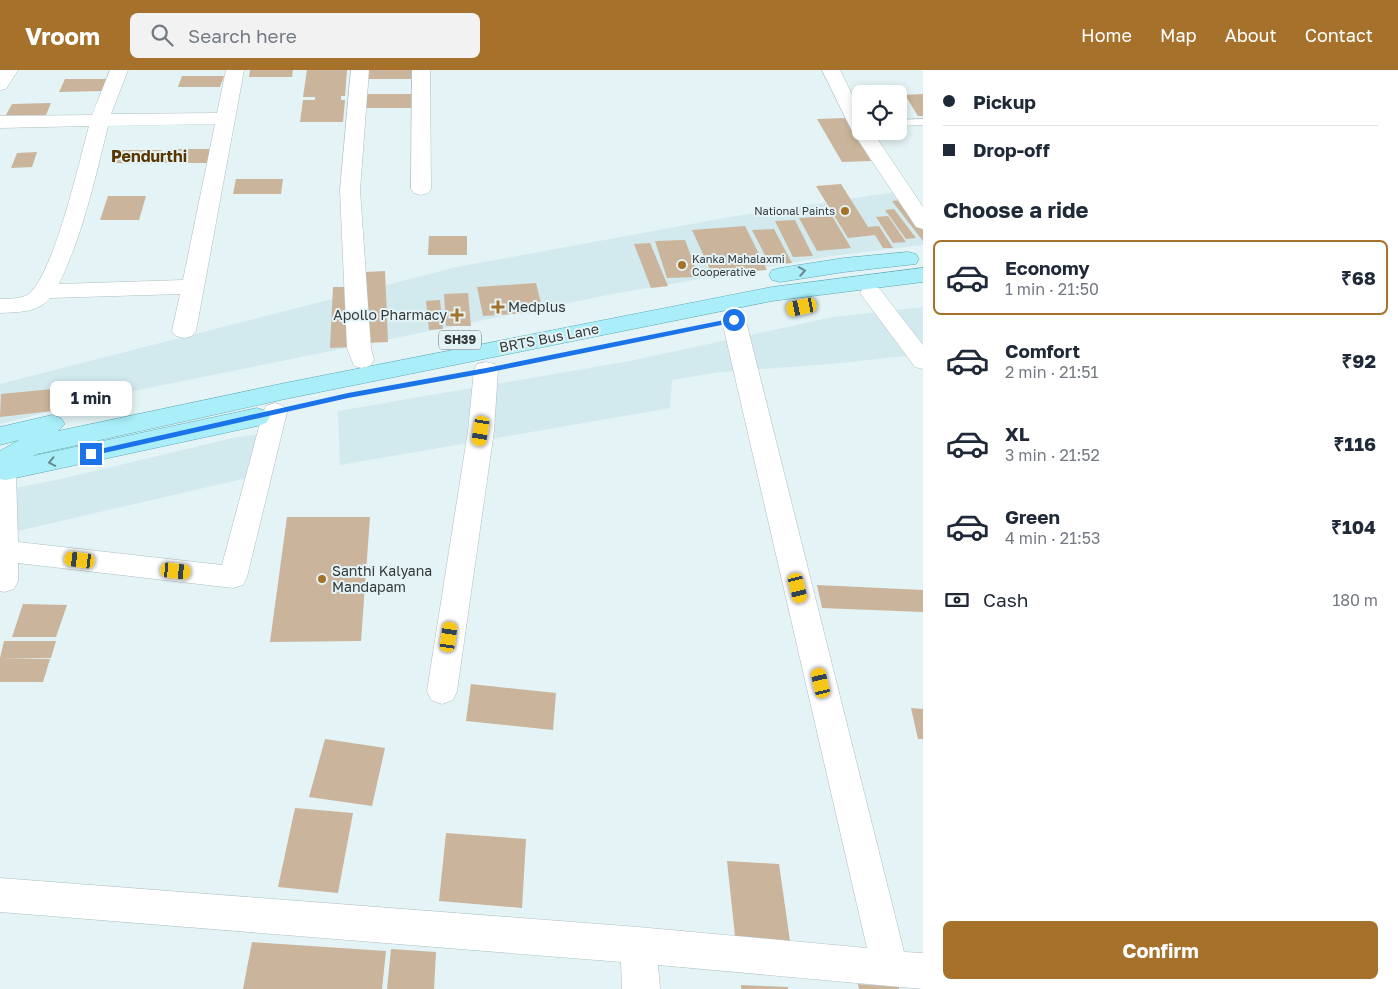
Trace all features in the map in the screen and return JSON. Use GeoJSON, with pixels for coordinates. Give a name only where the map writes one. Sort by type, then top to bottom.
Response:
{"type":"FeatureCollection","features":[{"type":"Feature","properties":{"kind":"main road","name":"SH39"},"geometry":{"type":"LineString","coordinates":[[0,436],[266,377],[619,310],[784,274],[844,265],[923,258]]}},
{"type":"Feature","properties":{"kind":"main road","name":"BRTS Bus Lane"},"geometry":{"type":"LineString","coordinates":[[30,446],[285,391],[772,294],[923,275]]}},
{"type":"Feature","properties":{"kind":"main road"},"geometry":{"type":"LineString","coordinates":[[1,468],[348,396],[871,293],[923,285]]}},
{"type":"Feature","properties":{"kind":"main road"},"geometry":{"type":"LineString","coordinates":[[0,444],[30,446]]}},
{"type":"Feature","properties":{"kind":"main road"},"geometry":{"type":"LineString","coordinates":[[1,468],[30,446]]}},
{"type":"Feature","properties":{"kind":"street"},"geometry":{"type":"LineString","coordinates":[[0,85],[9,70]]}},
{"type":"Feature","properties":{"kind":"street"},"geometry":{"type":"LineString","coordinates":[[0,306],[22,305],[37,300],[45,290],[59,262],[94,148],[100,120],[119,70]]}},
{"type":"Feature","properties":{"kind":"street"},"geometry":{"type":"LineString","coordinates":[[184,331],[235,70]]}},
{"type":"Feature","properties":{"kind":"street"},"geometry":{"type":"LineString","coordinates":[[360,70],[350,190],[359,348],[362,360]]}},
{"type":"Feature","properties":{"kind":"street"},"geometry":{"type":"LineString","coordinates":[[421,70],[421,189]]}},
{"type":"Feature","properties":{"kind":"street"},"geometry":{"type":"LineString","coordinates":[[831,70],[852,111]]}},
{"type":"Feature","properties":{"kind":"street"},"geometry":{"type":"LineString","coordinates":[[0,122],[226,118]]}},
{"type":"Feature","properties":{"kind":"street"},"geometry":{"type":"LineString","coordinates":[[868,140],[923,223]]}},
{"type":"Feature","properties":{"kind":"street"},"geometry":{"type":"LineString","coordinates":[[45,290],[192,287]]}},
{"type":"Feature","properties":{"kind":"street"},"geometry":{"type":"LineString","coordinates":[[871,293],[923,361]]}},
{"type":"Feature","properties":{"kind":"street"},"geometry":{"type":"LineString","coordinates":[[0,895],[638,945],[907,970],[734,320]]}},
{"type":"Feature","properties":{"kind":"street"},"geometry":{"type":"LineString","coordinates":[[442,691],[481,431],[486,370]]}},
{"type":"Feature","properties":{"kind":"street"},"geometry":{"type":"LineString","coordinates":[[4,552],[233,577],[275,412]]}},
{"type":"Feature","properties":{"kind":"street"},"geometry":{"type":"LineString","coordinates":[[1,468],[4,581]]}},
{"type":"Feature","properties":{"kind":"street"},"geometry":{"type":"LineString","coordinates":[[638,945],[641,989]]}},
{"type":"Feature","properties":{"kind":"lane"},"geometry":{"type":"LineString","coordinates":[[907,123],[923,122]]}},
{"type":"Feature","properties":{"kind":"shaded area"},"geometry":{"type":"Polygon","coordinates":[[[908,190],[923,213],[923,245],[831,256],[618,293],[123,393],[0,424],[0,384],[457,267],[730,217],[908,190]]]}},
{"type":"Feature","properties":{"kind":"shaded area"},"geometry":{"type":"Polygon","coordinates":[[[923,307],[923,354],[831,364],[720,372],[672,380],[670,408],[340,465],[338,411],[630,361],[833,317],[923,307]]]}},
{"type":"Feature","properties":{"kind":"shaded area"},"geometry":{"type":"Polygon","coordinates":[[[259,434],[247,478],[0,535],[0,491],[61,479],[233,438],[259,434]]]}},
{"type":"Feature","properties":{"kind":"building"},"geometry":{"type":"Polygon","coordinates":[[[250,70],[293,70],[292,77],[249,77],[250,70]]]}},
{"type":"Feature","properties":{"kind":"building"},"geometry":{"type":"Polygon","coordinates":[[[307,70],[347,70],[345,96],[341,96],[341,100],[345,100],[343,122],[300,122],[303,100],[315,100],[315,97],[303,97],[307,70]]]}},
{"type":"Feature","properties":{"kind":"building"},"geometry":{"type":"Polygon","coordinates":[[[368,70],[413,70],[413,79],[367,79],[368,70]]]}},
{"type":"Feature","properties":{"kind":"building"},"geometry":{"type":"Polygon","coordinates":[[[182,76],[224,76],[220,87],[178,87],[182,76]]]}},
{"type":"Feature","properties":{"kind":"building"},"geometry":{"type":"Polygon","coordinates":[[[65,79],[107,79],[103,91],[59,92],[65,79]]]}},
{"type":"Feature","properties":{"kind":"building"},"geometry":{"type":"Polygon","coordinates":[[[367,94],[416,94],[415,108],[366,108],[367,94]]]}},
{"type":"Feature","properties":{"kind":"building"},"geometry":{"type":"Polygon","coordinates":[[[923,94],[923,116],[918,116],[907,98],[907,95],[923,94]]]}},
{"type":"Feature","properties":{"kind":"building"},"geometry":{"type":"Polygon","coordinates":[[[51,103],[46,115],[6,115],[12,104],[51,103]]]}},
{"type":"Feature","properties":{"kind":"building"},"geometry":{"type":"Polygon","coordinates":[[[845,118],[852,130],[852,140],[858,140],[871,161],[842,162],[817,119],[845,118]]]}},
{"type":"Feature","properties":{"kind":"building"},"geometry":{"type":"Polygon","coordinates":[[[167,149],[214,149],[210,163],[162,163],[167,149]]]}},
{"type":"Feature","properties":{"kind":"building"},"geometry":{"type":"Polygon","coordinates":[[[115,150],[162,150],[157,164],[110,163],[115,150]]]}},
{"type":"Feature","properties":{"kind":"building"},"geometry":{"type":"Polygon","coordinates":[[[37,152],[32,167],[11,168],[17,153],[37,152]]]}},
{"type":"Feature","properties":{"kind":"building"},"geometry":{"type":"Polygon","coordinates":[[[236,179],[283,179],[281,194],[233,194],[236,179]]]}},
{"type":"Feature","properties":{"kind":"building","name":"National Paints"},"geometry":{"type":"Polygon","coordinates":[[[841,184],[868,227],[879,226],[893,248],[883,248],[875,235],[848,238],[816,186],[841,184]]]}},
{"type":"Feature","properties":{"kind":"building"},"geometry":{"type":"Polygon","coordinates":[[[108,196],[146,196],[139,220],[100,220],[108,196]]]}},
{"type":"Feature","properties":{"kind":"building"},"geometry":{"type":"Polygon","coordinates":[[[902,200],[923,229],[923,241],[892,201],[902,200]]]}},
{"type":"Feature","properties":{"kind":"building"},"geometry":{"type":"Polygon","coordinates":[[[894,209],[916,238],[906,239],[885,210],[894,209]]]}},
{"type":"Feature","properties":{"kind":"building"},"geometry":{"type":"Polygon","coordinates":[[[832,216],[851,248],[817,251],[799,218],[832,216]]]}},
{"type":"Feature","properties":{"kind":"building"},"geometry":{"type":"Polygon","coordinates":[[[888,216],[906,242],[893,243],[876,217],[888,216]]]}},
{"type":"Feature","properties":{"kind":"building"},"geometry":{"type":"Polygon","coordinates":[[[795,220],[813,256],[793,257],[775,221],[795,220]]]}},
{"type":"Feature","properties":{"kind":"building"},"geometry":{"type":"Polygon","coordinates":[[[745,226],[767,270],[712,274],[692,230],[745,226]]]}},
{"type":"Feature","properties":{"kind":"building"},"geometry":{"type":"Polygon","coordinates":[[[774,229],[792,263],[770,265],[752,230],[774,229]]]}},
{"type":"Feature","properties":{"kind":"building"},"geometry":{"type":"Polygon","coordinates":[[[429,236],[467,236],[467,255],[428,255],[429,236]]]}},
{"type":"Feature","properties":{"kind":"building"},"geometry":{"type":"Polygon","coordinates":[[[685,240],[699,277],[667,278],[655,241],[685,240]]]}},
{"type":"Feature","properties":{"kind":"building"},"geometry":{"type":"Polygon","coordinates":[[[650,243],[668,286],[651,288],[634,244],[650,243]]]}},
{"type":"Feature","properties":{"kind":"building"},"geometry":{"type":"Polygon","coordinates":[[[385,271],[388,342],[366,343],[364,272],[385,271]]]}},
{"type":"Feature","properties":{"kind":"building"},"geometry":{"type":"Polygon","coordinates":[[[536,283],[543,312],[483,316],[477,287],[536,283]]]}},
{"type":"Feature","properties":{"kind":"building"},"geometry":{"type":"Polygon","coordinates":[[[333,287],[352,287],[351,347],[330,348],[333,287]]]}},
{"type":"Feature","properties":{"kind":"building"},"geometry":{"type":"Polygon","coordinates":[[[468,293],[471,326],[446,326],[444,294],[468,293]]]}},
{"type":"Feature","properties":{"kind":"building"},"geometry":{"type":"Polygon","coordinates":[[[440,300],[443,329],[429,330],[426,301],[440,300]]]}},
{"type":"Feature","properties":{"kind":"building"},"geometry":{"type":"Polygon","coordinates":[[[63,388],[61,410],[0,417],[1,394],[63,388]]]}},
{"type":"Feature","properties":{"kind":"building","name":"Santhi Kalyana Mandapam"},"geometry":{"type":"Polygon","coordinates":[[[287,517],[370,517],[361,641],[270,642],[287,517]]]}},
{"type":"Feature","properties":{"kind":"building"},"geometry":{"type":"Polygon","coordinates":[[[817,585],[923,590],[923,612],[822,608],[817,585]]]}},
{"type":"Feature","properties":{"kind":"building"},"geometry":{"type":"Polygon","coordinates":[[[23,604],[67,605],[56,637],[12,637],[23,604]]]}},
{"type":"Feature","properties":{"kind":"building"},"geometry":{"type":"Polygon","coordinates":[[[4,641],[56,641],[51,658],[0,658],[4,641]]]}},
{"type":"Feature","properties":{"kind":"building"},"geometry":{"type":"Polygon","coordinates":[[[0,658],[50,659],[43,682],[0,682],[0,658]]]}},
{"type":"Feature","properties":{"kind":"building"},"geometry":{"type":"Polygon","coordinates":[[[471,684],[556,693],[553,730],[466,721],[471,684]]]}},
{"type":"Feature","properties":{"kind":"building"},"geometry":{"type":"Polygon","coordinates":[[[911,708],[923,709],[923,739],[918,739],[911,708]]]}},
{"type":"Feature","properties":{"kind":"building"},"geometry":{"type":"Polygon","coordinates":[[[325,739],[385,748],[372,806],[309,797],[325,739]]]}},
{"type":"Feature","properties":{"kind":"building"},"geometry":{"type":"Polygon","coordinates":[[[295,808],[353,813],[338,893],[278,887],[295,808]]]}},
{"type":"Feature","properties":{"kind":"building"},"geometry":{"type":"Polygon","coordinates":[[[446,833],[526,839],[522,908],[439,901],[446,833]]]}},
{"type":"Feature","properties":{"kind":"building"},"geometry":{"type":"Polygon","coordinates":[[[727,861],[779,864],[791,948],[736,945],[727,861]]]}},
{"type":"Feature","properties":{"kind":"building"},"geometry":{"type":"Polygon","coordinates":[[[252,942],[386,951],[382,989],[243,989],[252,942]]]}},
{"type":"Feature","properties":{"kind":"building"},"geometry":{"type":"Polygon","coordinates":[[[391,949],[436,952],[434,989],[387,989],[391,949]]]}},
{"type":"Feature","properties":{"kind":"building"},"geometry":{"type":"Polygon","coordinates":[[[858,984],[899,987],[899,989],[859,989],[858,984]]]}},
{"type":"Feature","properties":{"kind":"building"},"geometry":{"type":"Polygon","coordinates":[[[741,985],[788,987],[788,989],[741,989],[741,985]]]}},
{"type":"Feature","properties":{"kind":"place","name":"National Paints"},"geometry":{"type":"Point","coordinates":[845,211]}},
{"type":"Feature","properties":{"kind":"place","name":"Kanka Mahalaxmi Cooperative"},"geometry":{"type":"Point","coordinates":[682,265]}},
{"type":"Feature","properties":{"kind":"place","name":"Medplus"},"geometry":{"type":"Point","coordinates":[498,307]}},
{"type":"Feature","properties":{"kind":"place","name":"Apollo Pharmacy"},"geometry":{"type":"Point","coordinates":[457,315]}},
{"type":"Feature","properties":{"kind":"place","name":"Santhi Kalyana Mandapam"},"geometry":{"type":"Point","coordinates":[322,579]}},
{"type":"Feature","properties":{"kind":"district","name":"Pendurthi"},"geometry":{"type":"Point","coordinates":[149,156]}},
{"type":"Feature","properties":{"kind":"route"},"geometry":{"type":"LineString","coordinates":[[91,454],[348,396],[734,320]]}}]}
